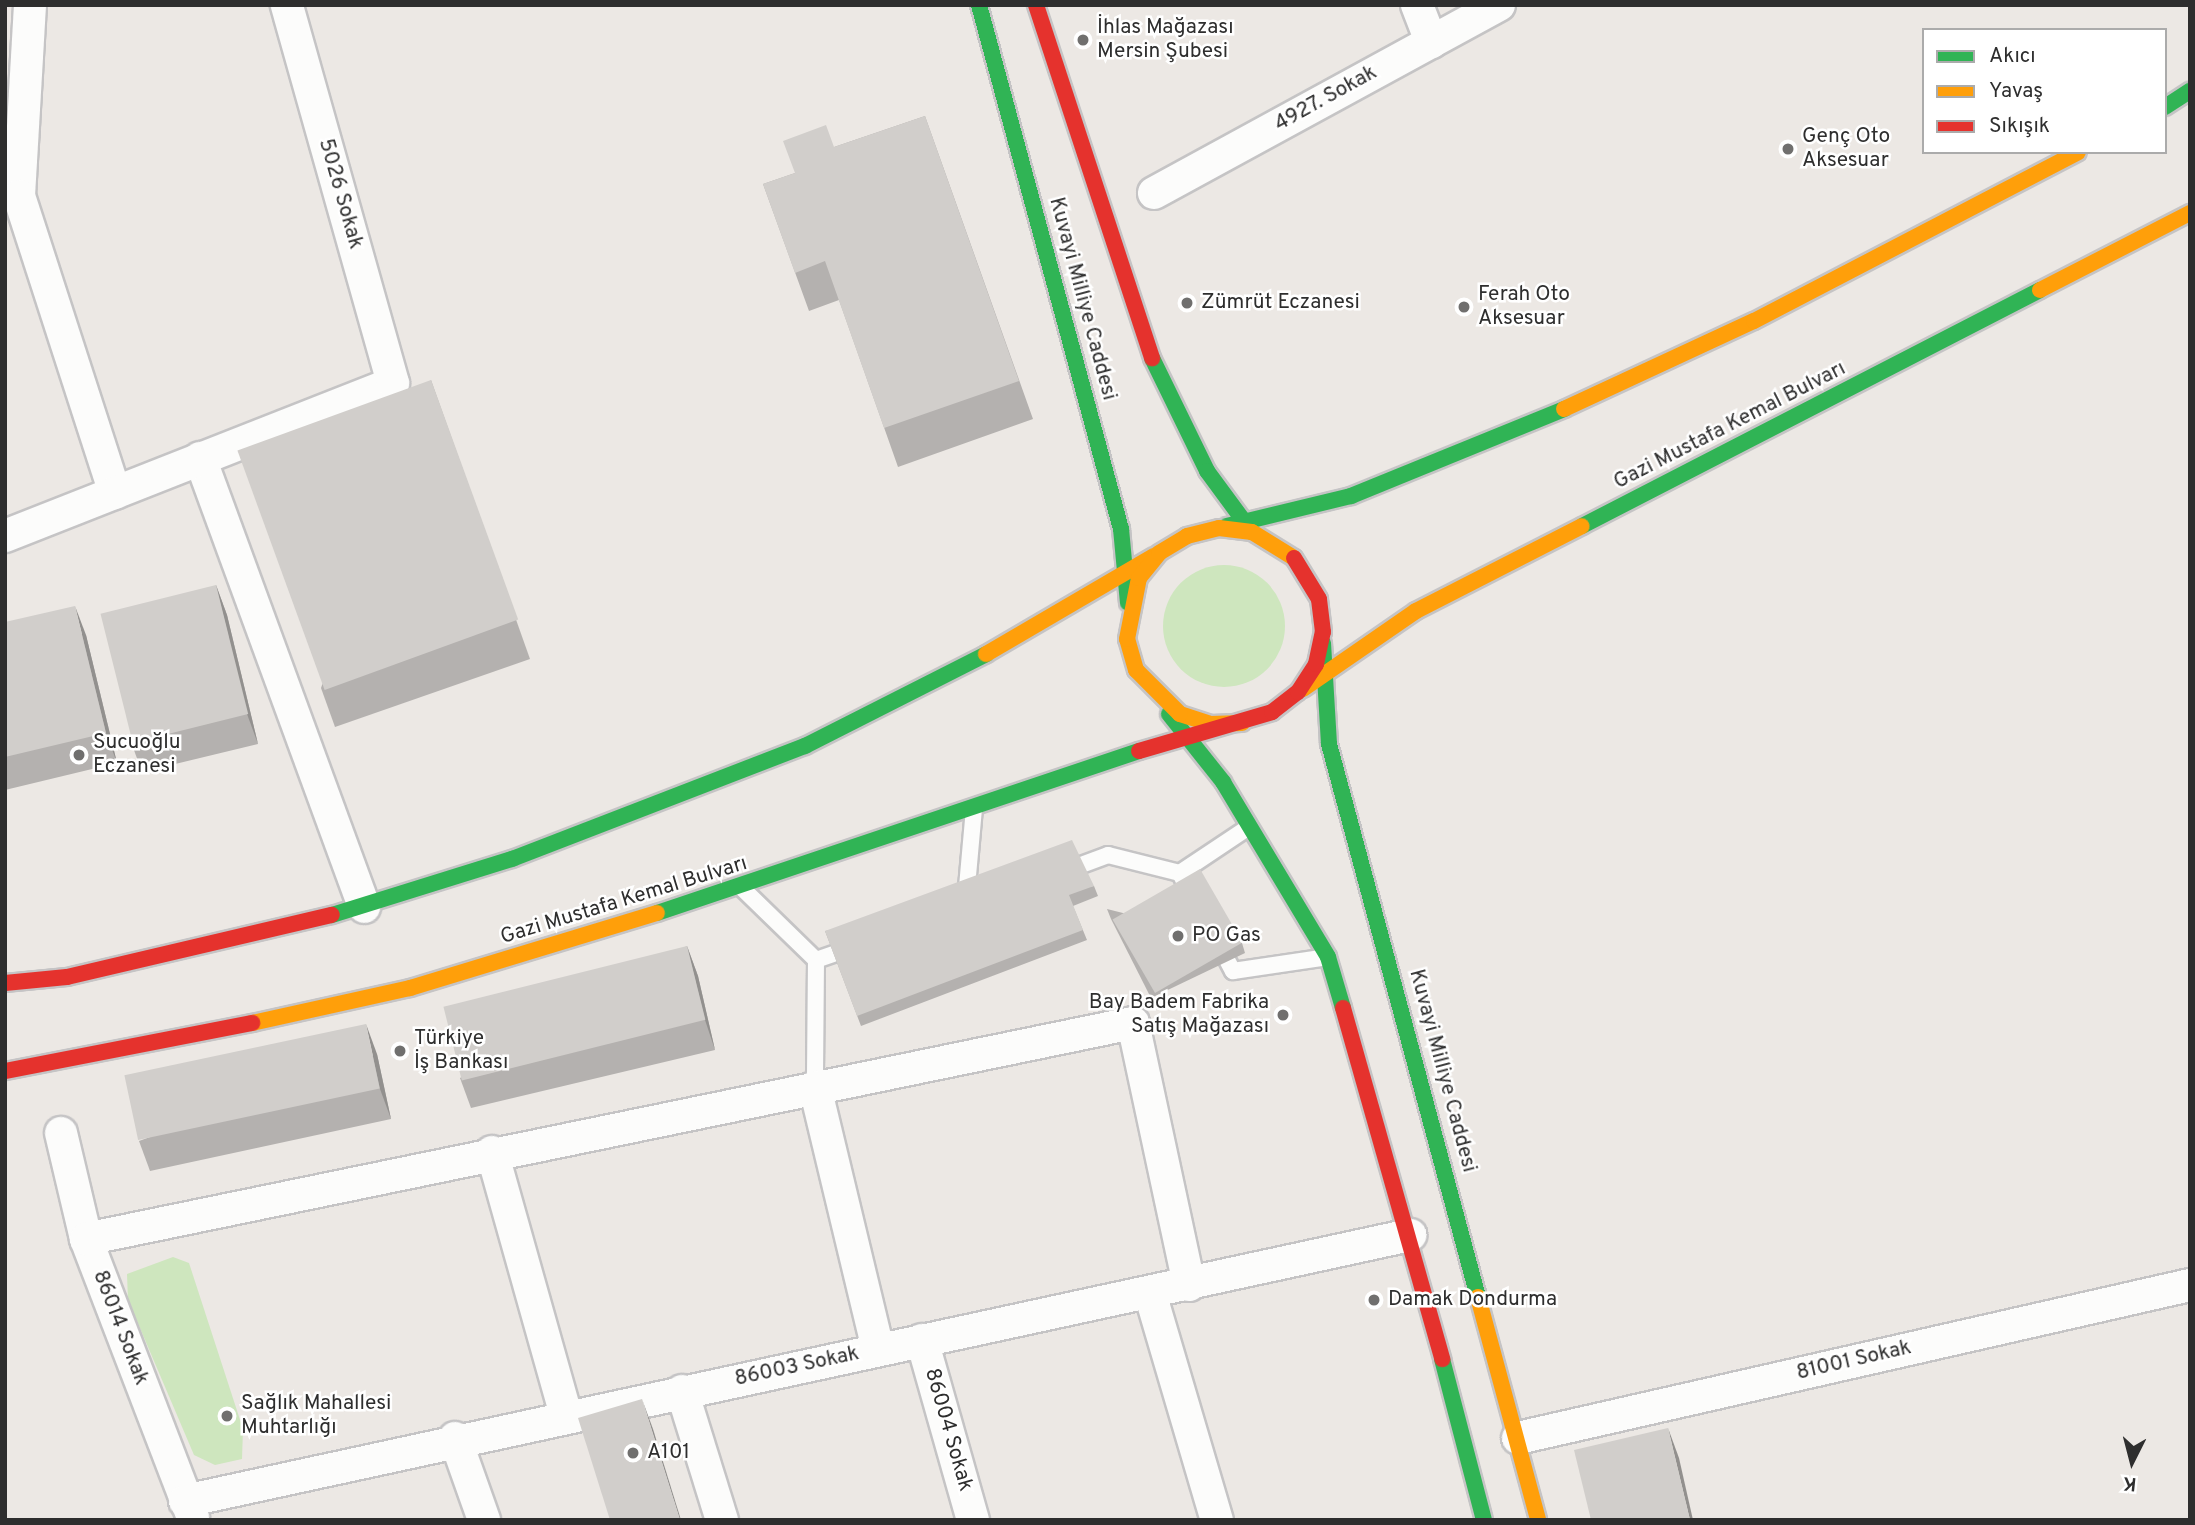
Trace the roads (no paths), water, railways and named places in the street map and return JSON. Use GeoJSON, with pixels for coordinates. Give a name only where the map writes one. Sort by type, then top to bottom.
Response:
{"type":"FeatureCollection","features":[{"type":"Feature","properties":{"kind":"main road","name":"Kuvayi Milliye Caddesi"},"geometry":{"type":"LineString","coordinates":[[979,5],[1077,356],[1121,529],[1128,608]]}},
{"type":"Feature","properties":{"kind":"main road","name":"Kuvayi Milliye Caddesi"},"geometry":{"type":"LineString","coordinates":[[1036,5],[1162,387],[1208,471],[1248,527]]}},
{"type":"Feature","properties":{"kind":"main road"},"geometry":{"type":"LineString","coordinates":[[2167,106],[2190,91]]}},
{"type":"Feature","properties":{"kind":"main road"},"geometry":{"type":"LineString","coordinates":[[5,983],[67,977],[364,907],[512,859],[805,746],[947,677],[1187,536],[1219,528],[1248,527],[1351,496],[1475,450],[1754,321],[2074,154]]}},
{"type":"Feature","properties":{"kind":"main road","name":"Gazi Mustafa Kemal Bulvarı"},"geometry":{"type":"LineString","coordinates":[[1298,692],[1416,611],[2190,213]]}},
{"type":"Feature","properties":{"kind":"main road"},"geometry":{"type":"LineString","coordinates":[[1154,695],[1211,724],[1242,723],[1272,712],[1298,692],[1316,664],[1323,632],[1319,599],[1305,570],[1282,546],[1248,527]]}},
{"type":"Feature","properties":{"kind":"main road"},"geometry":{"type":"LineString","coordinates":[[1159,553],[1139,578],[1128,608],[1133,660],[1154,695],[1188,738],[1250,828],[1328,957],[1410,1234],[1484,1520]]}},
{"type":"Feature","properties":{"kind":"main road","name":"Kuvayi Milliye Caddesi"},"geometry":{"type":"LineString","coordinates":[[1323,632],[1329,744],[1538,1520]]}},
{"type":"Feature","properties":{"kind":"main road","name":"Gazi Mustafa Kemal Bulvarı"},"geometry":{"type":"LineString","coordinates":[[5,1070],[114,1054],[410,988],[742,888],[974,808],[1062,772],[1242,723]]}},
{"type":"Feature","properties":{"kind":"street"},"geometry":{"type":"LineString","coordinates":[[30,5],[19,196],[115,493]]}},
{"type":"Feature","properties":{"kind":"street","name":"5026 Sokak"},"geometry":{"type":"LineString","coordinates":[[200,458],[393,383],[287,5]]}},
{"type":"Feature","properties":{"kind":"street"},"geometry":{"type":"LineString","coordinates":[[1418,5],[1431,42]]}},
{"type":"Feature","properties":{"kind":"street","name":"4927. Sokak"},"geometry":{"type":"LineString","coordinates":[[1154,193],[1499,5]]}},
{"type":"Feature","properties":{"kind":"street"},"geometry":{"type":"LineString","coordinates":[[5,536],[200,458],[364,907]]}},
{"type":"Feature","properties":{"kind":"street"},"geometry":{"type":"LineString","coordinates":[[86,1239],[492,1152],[1133,1023],[1189,1285]]}},
{"type":"Feature","properties":{"kind":"street"},"geometry":{"type":"LineString","coordinates":[[815,1087],[878,1350]]}},
{"type":"Feature","properties":{"kind":"street","name":"86014 Sokak"},"geometry":{"type":"LineString","coordinates":[[61,1133],[86,1239],[189,1511]]}},
{"type":"Feature","properties":{"kind":"street"},"geometry":{"type":"LineString","coordinates":[[492,1152],[566,1416]]}},
{"type":"Feature","properties":{"kind":"street","name":"86003 Sokak"},"geometry":{"type":"LineString","coordinates":[[189,1511],[455,1438],[1189,1285],[1410,1234]]}},
{"type":"Feature","properties":{"kind":"street","name":"81001 Sokak"},"geometry":{"type":"LineString","coordinates":[[1518,1438],[2190,1285]]}},
{"type":"Feature","properties":{"kind":"street"},"geometry":{"type":"LineString","coordinates":[[1150,1293],[1217,1520]]}},
{"type":"Feature","properties":{"kind":"street","name":"86004 Sokak"},"geometry":{"type":"LineString","coordinates":[[922,1340],[973,1520]]}},
{"type":"Feature","properties":{"kind":"street"},"geometry":{"type":"LineString","coordinates":[[682,1391],[722,1520]]}},
{"type":"Feature","properties":{"kind":"street"},"geometry":{"type":"LineString","coordinates":[[455,1438],[484,1520]]}},
{"type":"Feature","properties":{"kind":"lane"},"geometry":{"type":"LineString","coordinates":[[974,808],[958,910],[991,898]]}},
{"type":"Feature","properties":{"kind":"lane"},"geometry":{"type":"LineString","coordinates":[[1043,879],[1108,855],[1180,873],[1250,828]]}},
{"type":"Feature","properties":{"kind":"lane"},"geometry":{"type":"LineString","coordinates":[[1180,873],[1193,898]]}},
{"type":"Feature","properties":{"kind":"lane"},"geometry":{"type":"LineString","coordinates":[[742,888],[816,960],[815,1087]]}},
{"type":"Feature","properties":{"kind":"lane"},"geometry":{"type":"LineString","coordinates":[[1206,922],[1233,971],[1328,957]]}},
{"type":"Feature","properties":{"kind":"lane"},"geometry":{"type":"LineString","coordinates":[[816,960],[865,943]]}},
{"type":"Feature","properties":{"kind":"place","name":"İhlas Mağazası Mersin Şubesi"},"geometry":{"type":"Point","coordinates":[1083,40]}},
{"type":"Feature","properties":{"kind":"place","name":"Genç Oto Aksesuar"},"geometry":{"type":"Point","coordinates":[1788,149]}},
{"type":"Feature","properties":{"kind":"place","name":"Zümrüt Eczanesi"},"geometry":{"type":"Point","coordinates":[1187,303]}},
{"type":"Feature","properties":{"kind":"place","name":"Ferah Oto Aksesuar"},"geometry":{"type":"Point","coordinates":[1464,307]}},
{"type":"Feature","properties":{"kind":"place","name":"Sucuoğlu Eczanesi"},"geometry":{"type":"Point","coordinates":[79,755]}},
{"type":"Feature","properties":{"kind":"place","name":"PO Gas"},"geometry":{"type":"Point","coordinates":[1178,936]}},
{"type":"Feature","properties":{"kind":"place","name":"Bay Badem Fabrika Satış Mağazası"},"geometry":{"type":"Point","coordinates":[1283,1015]}},
{"type":"Feature","properties":{"kind":"place","name":"Türkiye İş Bankası"},"geometry":{"type":"Point","coordinates":[400,1051]}},
{"type":"Feature","properties":{"kind":"place","name":"Damak Dondurma"},"geometry":{"type":"Point","coordinates":[1374,1300]}},
{"type":"Feature","properties":{"kind":"place","name":"Sağlık Mahallesi Muhtarlığı"},"geometry":{"type":"Point","coordinates":[227,1416]}},
{"type":"Feature","properties":{"kind":"place","name":"A101"},"geometry":{"type":"Point","coordinates":[633,1453]}}]}
